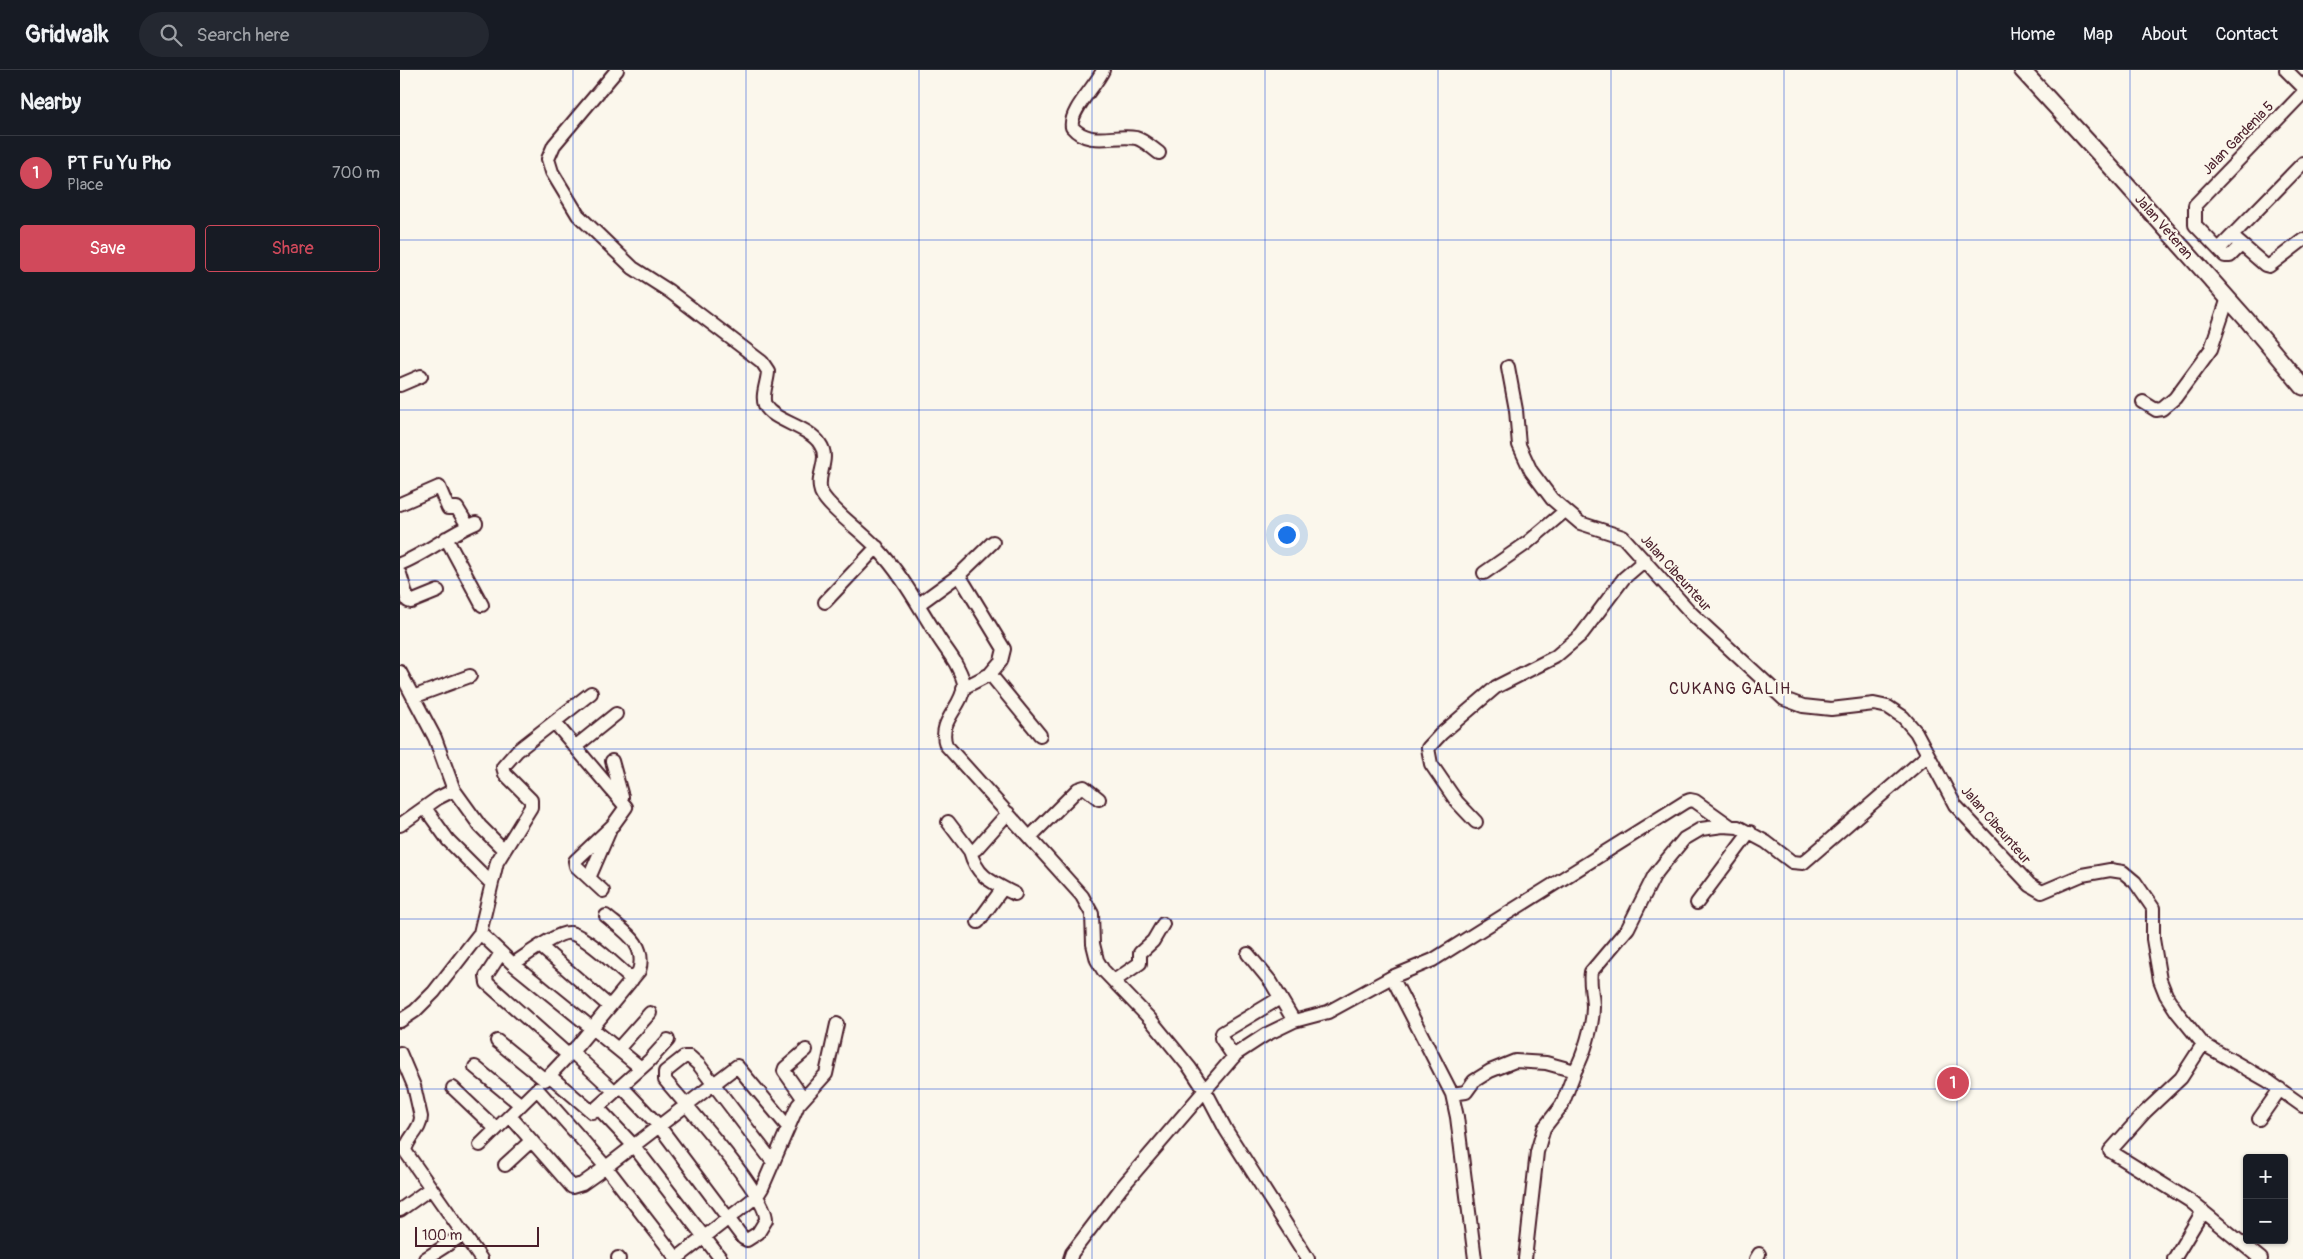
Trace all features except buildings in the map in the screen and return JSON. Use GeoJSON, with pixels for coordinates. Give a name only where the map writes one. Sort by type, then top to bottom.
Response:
{"type":"FeatureCollection","features":[{"type":"Feature","properties":{"kind":"main road","name":"Jalan Veteran"},"geometry":{"type":"LineString","coordinates":[[2022,70],[2228,298],[2303,387]]}},
{"type":"Feature","properties":{"kind":"street"},"geometry":{"type":"LineString","coordinates":[[617,70],[554,145],[548,159],[559,186],[578,215],[633,268],[669,291],[766,367],[768,377],[765,405],[775,414],[808,432],[819,442],[823,448],[824,462],[820,485],[821,492],[828,502],[877,548],[900,575],[956,665],[964,683],[944,729],[943,738],[946,745],[1030,837],[1089,906],[1093,924],[1094,954],[1103,970],[1150,1019],[1190,1068],[1206,1092],[1226,1130],[1308,1259]]}},
{"type":"Feature","properties":{"kind":"street"},"geometry":{"type":"LineString","coordinates":[[1103,70],[1098,81],[1076,112],[1072,120],[1072,128],[1083,137],[1137,138],[1158,153]]}},
{"type":"Feature","properties":{"kind":"street"},"geometry":{"type":"LineString","coordinates":[[2286,70],[2303,87]]}},
{"type":"Feature","properties":{"kind":"street","name":"Jalan Gardenia 5"},"geometry":{"type":"LineString","coordinates":[[2236,240],[2219,250],[2195,225],[2194,205],[2303,93]]}},
{"type":"Feature","properties":{"kind":"street"},"geometry":{"type":"LineString","coordinates":[[2269,266],[2265,265],[2236,240],[2303,163]]}},
{"type":"Feature","properties":{"kind":"street"},"geometry":{"type":"LineString","coordinates":[[2269,266],[2303,231]]}},
{"type":"Feature","properties":{"kind":"street"},"geometry":{"type":"LineString","coordinates":[[2269,266],[2303,240]]}},
{"type":"Feature","properties":{"kind":"street"},"geometry":{"type":"LineString","coordinates":[[2143,402],[2156,410],[2162,409],[2175,398],[2211,349],[2228,298]]}},
{"type":"Feature","properties":{"kind":"street","name":"Jalan Cibeunteur"},"geometry":{"type":"LineString","coordinates":[[1508,367],[1519,445],[1524,458],[1545,492],[1565,511],[1580,523],[1619,534],[1645,560],[1692,614],[1784,699],[1802,706],[1831,708],[1865,704],[1888,707],[1903,717],[1916,732],[1955,805],[2030,885],[2042,892],[2082,875],[2110,870],[2123,872],[2135,882],[2153,908],[2153,939],[2162,986],[2177,1012],[2203,1044],[2280,1089],[2303,1106]]}},
{"type":"Feature","properties":{"kind":"street"},"geometry":{"type":"LineString","coordinates":[[400,385],[421,376]]}},
{"type":"Feature","properties":{"kind":"street"},"geometry":{"type":"LineString","coordinates":[[400,504],[438,487],[448,508],[457,508],[472,525],[400,564]]}},
{"type":"Feature","properties":{"kind":"street"},"geometry":{"type":"LineString","coordinates":[[1484,572],[1527,543],[1565,511]]}},
{"type":"Feature","properties":{"kind":"street"},"geometry":{"type":"LineString","coordinates":[[446,538],[482,605]]}},
{"type":"Feature","properties":{"kind":"street"},"geometry":{"type":"LineString","coordinates":[[919,604],[959,575],[993,542]]}},
{"type":"Feature","properties":{"kind":"street"},"geometry":{"type":"LineString","coordinates":[[825,602],[877,548]]}},
{"type":"Feature","properties":{"kind":"street"},"geometry":{"type":"LineString","coordinates":[[1476,822],[1457,802],[1430,764],[1428,748],[1441,734],[1496,687],[1555,658],[1581,635],[1624,578],[1645,560]]}},
{"type":"Feature","properties":{"kind":"street"},"geometry":{"type":"LineString","coordinates":[[400,574],[408,601],[411,602],[438,591]]}},
{"type":"Feature","properties":{"kind":"street"},"geometry":{"type":"LineString","coordinates":[[959,575],[1004,648],[1001,661],[990,674],[963,688]]}},
{"type":"Feature","properties":{"kind":"street"},"geometry":{"type":"LineString","coordinates":[[400,672],[403,686],[413,697],[435,738],[454,790],[480,826],[504,850]]}},
{"type":"Feature","properties":{"kind":"street"},"geometry":{"type":"LineString","coordinates":[[990,674],[1040,735]]}},
{"type":"Feature","properties":{"kind":"street"},"geometry":{"type":"LineString","coordinates":[[413,697],[470,676]]}},
{"type":"Feature","properties":{"kind":"street"},"geometry":{"type":"LineString","coordinates":[[400,1021],[415,1011],[434,992],[480,933],[490,882],[497,862],[532,804],[520,787],[505,774],[503,767],[517,751],[591,693]]}},
{"type":"Feature","properties":{"kind":"street"},"geometry":{"type":"LineString","coordinates":[[575,747],[616,714]]}},
{"type":"Feature","properties":{"kind":"street"},"geometry":{"type":"LineString","coordinates":[[554,723],[623,801]]}},
{"type":"Feature","properties":{"kind":"street"},"geometry":{"type":"LineString","coordinates":[[1070,1259],[1072,1253],[1122,1187],[1206,1092],[1234,1057],[1266,1036],[1294,1021],[1328,1012],[1392,977],[1432,960],[1685,802],[1695,801],[1730,826],[1750,832],[1792,862],[1804,863],[1928,756]]}},
{"type":"Feature","properties":{"kind":"street"},"geometry":{"type":"LineString","coordinates":[[598,773],[615,758],[626,808],[612,825],[575,861],[576,866],[603,891]]}},
{"type":"Feature","properties":{"kind":"street"},"geometry":{"type":"LineString","coordinates":[[1030,837],[1078,789],[1084,787],[1099,799]]}},
{"type":"Feature","properties":{"kind":"street"},"geometry":{"type":"LineString","coordinates":[[400,825],[454,790]]}},
{"type":"Feature","properties":{"kind":"street"},"geometry":{"type":"LineString","coordinates":[[425,808],[448,840],[490,882]]}},
{"type":"Feature","properties":{"kind":"street"},"geometry":{"type":"LineString","coordinates":[[970,851],[976,849],[1008,813]]}},
{"type":"Feature","properties":{"kind":"street"},"geometry":{"type":"LineString","coordinates":[[948,822],[970,851],[976,868],[988,880],[1009,891],[978,922]]}},
{"type":"Feature","properties":{"kind":"street"},"geometry":{"type":"LineString","coordinates":[[589,878],[612,825]]}},
{"type":"Feature","properties":{"kind":"street"},"geometry":{"type":"LineString","coordinates":[[1525,1259],[1537,1152],[1541,1136],[1548,1122],[1562,1105],[1582,1055],[1592,1019],[1593,998],[1589,980],[1591,972],[1628,928],[1654,876],[1684,839],[1701,829],[1730,826]]}},
{"type":"Feature","properties":{"kind":"street"},"geometry":{"type":"LineString","coordinates":[[1697,903],[1750,832]]}},
{"type":"Feature","properties":{"kind":"street"},"geometry":{"type":"LineString","coordinates":[[497,1041],[545,1080],[592,1028],[639,971],[642,962],[638,946],[606,916]]}},
{"type":"Feature","properties":{"kind":"street"},"geometry":{"type":"LineString","coordinates":[[1114,981],[1140,963],[1140,952],[1153,941],[1163,924]]}},
{"type":"Feature","properties":{"kind":"street"},"geometry":{"type":"LineString","coordinates":[[480,933],[513,964],[641,1068]]}},
{"type":"Feature","properties":{"kind":"street"},"geometry":{"type":"LineString","coordinates":[[513,964],[540,946],[563,934],[570,933],[597,950],[632,980]]}},
{"type":"Feature","properties":{"kind":"street"},"geometry":{"type":"LineString","coordinates":[[540,946],[609,1006]]}},
{"type":"Feature","properties":{"kind":"street"},"geometry":{"type":"LineString","coordinates":[[502,953],[486,976],[487,984],[570,1053],[619,1090],[659,1126],[743,1238],[747,1240],[758,1233],[766,1220],[765,1212],[757,1196],[665,1080],[665,1072],[684,1057],[690,1057],[699,1065],[712,1085],[772,1162]]}},
{"type":"Feature","properties":{"kind":"street"},"geometry":{"type":"LineString","coordinates":[[1248,954],[1271,982],[1294,1021]]}},
{"type":"Feature","properties":{"kind":"street"},"geometry":{"type":"LineString","coordinates":[[1392,977],[1452,1094],[1458,1117],[1475,1259]]}},
{"type":"Feature","properties":{"kind":"street"},"geometry":{"type":"LineString","coordinates":[[1234,1057],[1220,1038],[1222,1033],[1280,998]]}},
{"type":"Feature","properties":{"kind":"street"},"geometry":{"type":"LineString","coordinates":[[618,1049],[650,1013]]}},
{"type":"Feature","properties":{"kind":"street"},"geometry":{"type":"LineString","coordinates":[[480,1146],[537,1089],[606,1167],[677,1259],[757,1196],[798,1105],[826,1074],[837,1024]]}},
{"type":"Feature","properties":{"kind":"street"},"geometry":{"type":"LineString","coordinates":[[550,1076],[592,1112],[619,1090],[668,1040]]}},
{"type":"Feature","properties":{"kind":"street"},"geometry":{"type":"LineString","coordinates":[[2203,1044],[2180,1078],[2149,1108],[2110,1151],[2176,1191],[2203,1211],[2259,1259]]}},
{"type":"Feature","properties":{"kind":"street"},"geometry":{"type":"LineString","coordinates":[[803,1098],[784,1071],[806,1050]]}},
{"type":"Feature","properties":{"kind":"street"},"geometry":{"type":"LineString","coordinates":[[400,1053],[414,1086],[421,1117],[421,1122],[407,1143],[405,1151],[481,1259]]}},
{"type":"Feature","properties":{"kind":"street"},"geometry":{"type":"LineString","coordinates":[[1452,1094],[1466,1092],[1474,1081],[1490,1071],[1515,1061],[1546,1063],[1575,1071]]}},
{"type":"Feature","properties":{"kind":"street"},"geometry":{"type":"LineString","coordinates":[[510,1116],[572,1187],[582,1184],[606,1167],[737,1066],[788,1127]]}},
{"type":"Feature","properties":{"kind":"street"},"geometry":{"type":"LineString","coordinates":[[475,1067],[521,1105]]}},
{"type":"Feature","properties":{"kind":"street"},"geometry":{"type":"LineString","coordinates":[[453,1088],[496,1129]]}},
{"type":"Feature","properties":{"kind":"street"},"geometry":{"type":"LineString","coordinates":[[2259,1119],[2280,1089]]}},
{"type":"Feature","properties":{"kind":"street"},"geometry":{"type":"LineString","coordinates":[[601,1111],[634,1145],[721,1259]]}},
{"type":"Feature","properties":{"kind":"street"},"geometry":{"type":"LineString","coordinates":[[505,1165],[531,1141]]}},
{"type":"Feature","properties":{"kind":"street"},"geometry":{"type":"LineString","coordinates":[[400,1210],[431,1188]]}},
{"type":"Feature","properties":{"kind":"street"},"geometry":{"type":"LineString","coordinates":[[2174,1259],[2203,1211]]}},
{"type":"Feature","properties":{"kind":"street"},"geometry":{"type":"LineString","coordinates":[[425,1259],[464,1234]]}},
{"type":"Feature","properties":{"kind":"place","name":"PT Fu Yu Pho"},"geometry":{"type":"Point","coordinates":[1953,1083]}},
{"type":"Feature","properties":{"kind":"district","name":"CUKANG GALIH"},"geometry":{"type":"Point","coordinates":[1730,689]}}]}
